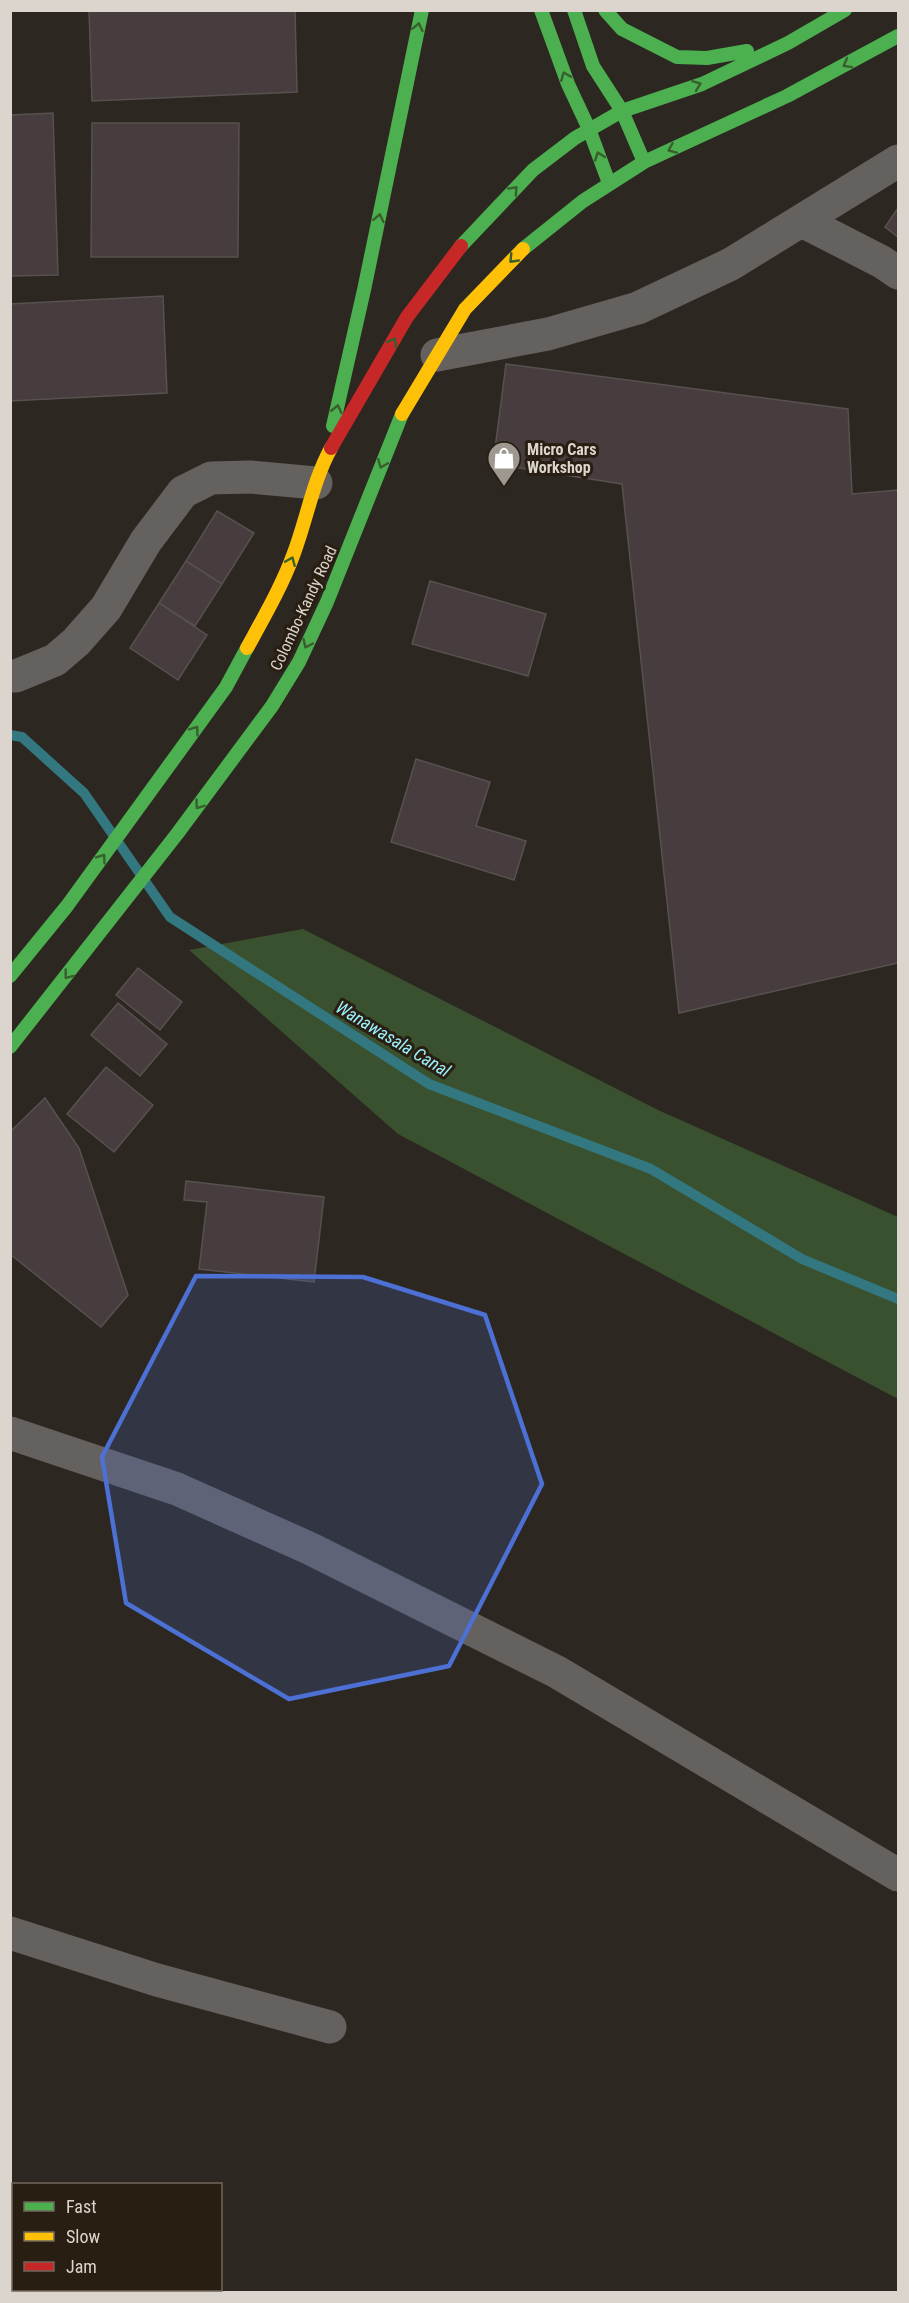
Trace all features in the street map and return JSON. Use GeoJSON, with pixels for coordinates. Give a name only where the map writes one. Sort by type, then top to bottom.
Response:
{"type":"FeatureCollection","features":[{"type":"Feature","properties":{"kind":"highway"},"geometry":{"type":"LineString","coordinates":[[319,474],[364,290],[422,10]]}},
{"type":"Feature","properties":{"kind":"highway"},"geometry":{"type":"LineString","coordinates":[[541,10],[568,84],[589,129],[609,183]]}},
{"type":"Feature","properties":{"kind":"highway"},"geometry":{"type":"LineString","coordinates":[[574,10],[593,66],[622,111],[644,162]]}},
{"type":"Feature","properties":{"kind":"highway"},"geometry":{"type":"LineString","coordinates":[[605,10],[622,29],[677,57],[708,58],[788,43],[845,10]]}},
{"type":"Feature","properties":{"kind":"highway","name":"Colombo-Kandy Road"},"geometry":{"type":"LineString","coordinates":[[10,1047],[177,834],[272,706],[299,662],[327,602],[404,410],[465,309],[525,247],[609,183],[644,162],[787,96],[898,36]]}},
{"type":"Feature","properties":{"kind":"highway","name":"Colombo-Kandy Road"},"geometry":{"type":"LineString","coordinates":[[10,976],[67,906],[226,687],[275,597],[294,553],[319,474],[407,317],[452,256],[533,170],[589,129],[622,111],[702,84],[788,43]]}},
{"type":"Feature","properties":{"kind":"street"},"geometry":{"type":"LineString","coordinates":[[437,355],[548,334],[638,308],[731,264],[898,161]]}},
{"type":"Feature","properties":{"kind":"street"},"geometry":{"type":"LineString","coordinates":[[802,221],[882,262],[898,273]]}},
{"type":"Feature","properties":{"kind":"street"},"geometry":{"type":"LineString","coordinates":[[10,676],[16,676],[55,660],[76,642],[106,608],[146,541],[183,492],[211,478],[319,474]]}},
{"type":"Feature","properties":{"kind":"street"},"geometry":{"type":"LineString","coordinates":[[10,1433],[177,1489],[311,1549],[557,1672],[898,1875]]}},
{"type":"Feature","properties":{"kind":"street"},"geometry":{"type":"LineString","coordinates":[[10,1933],[147,1977],[330,2027]]}},
{"type":"Feature","properties":{"kind":"highlighted area"},"geometry":{"type":"Polygon","coordinates":[[[196,1276],[363,1277],[485,1315],[542,1484],[449,1666],[289,1699],[126,1603],[102,1457],[196,1276]]]}},
{"type":"Feature","properties":{"kind":"green space"},"geometry":{"type":"Polygon","coordinates":[[[303,929],[658,1110],[898,1217],[898,1399],[398,1134],[189,950],[303,929]]]}},
{"type":"Feature","properties":{"kind":"building"},"geometry":{"type":"Polygon","coordinates":[[[89,10],[295,10],[297,92],[92,101],[89,10]]]}},
{"type":"Feature","properties":{"kind":"building"},"geometry":{"type":"Polygon","coordinates":[[[53,113],[58,275],[10,276],[10,115],[53,113]]]}},
{"type":"Feature","properties":{"kind":"building"},"geometry":{"type":"Polygon","coordinates":[[[92,123],[239,123],[238,257],[91,257],[92,123]]]}},
{"type":"Feature","properties":{"kind":"building"},"geometry":{"type":"Polygon","coordinates":[[[898,208],[898,237],[885,227],[898,208]]]}},
{"type":"Feature","properties":{"kind":"building"},"geometry":{"type":"Polygon","coordinates":[[[163,296],[167,393],[10,401],[10,304],[163,296]]]}},
{"type":"Feature","properties":{"kind":"building"},"geometry":{"type":"Polygon","coordinates":[[[506,364],[848,409],[852,494],[898,490],[898,963],[679,1013],[622,484],[493,464],[506,364]]]}},
{"type":"Feature","properties":{"kind":"building"},"geometry":{"type":"Polygon","coordinates":[[[217,511],[254,533],[222,584],[186,561],[217,511]]]}},
{"type":"Feature","properties":{"kind":"building"},"geometry":{"type":"Polygon","coordinates":[[[186,561],[222,584],[195,626],[159,603],[186,561]]]}},
{"type":"Feature","properties":{"kind":"building"},"geometry":{"type":"Polygon","coordinates":[[[430,581],[546,614],[528,676],[412,644],[430,581]]]}},
{"type":"Feature","properties":{"kind":"building"},"geometry":{"type":"Polygon","coordinates":[[[159,603],[207,635],[178,680],[130,648],[159,603]]]}},
{"type":"Feature","properties":{"kind":"building"},"geometry":{"type":"Polygon","coordinates":[[[416,759],[490,782],[476,826],[526,841],[514,880],[391,842],[416,759]]]}},
{"type":"Feature","properties":{"kind":"building"},"geometry":{"type":"Polygon","coordinates":[[[138,968],[182,1002],[160,1030],[116,995],[138,968]]]}},
{"type":"Feature","properties":{"kind":"building"},"geometry":{"type":"Polygon","coordinates":[[[118,1003],[167,1044],[140,1076],[91,1035],[118,1003]]]}},
{"type":"Feature","properties":{"kind":"building"},"geometry":{"type":"Polygon","coordinates":[[[106,1067],[153,1105],[114,1152],[67,1114],[106,1067]]]}},
{"type":"Feature","properties":{"kind":"building"},"geometry":{"type":"Polygon","coordinates":[[[45,1098],[79,1148],[128,1295],[101,1327],[10,1254],[10,1132],[45,1098]]]}},
{"type":"Feature","properties":{"kind":"building"},"geometry":{"type":"Polygon","coordinates":[[[186,1181],[324,1197],[314,1282],[199,1269],[207,1202],[184,1200],[186,1181]]]}},
{"type":"Feature","properties":{"kind":"waterway","name":"Wanawasala Canal"},"geometry":{"type":"LineString","coordinates":[[10,735],[22,737],[84,793],[170,917],[429,1084],[651,1169],[802,1259],[898,1299]]}},
{"type":"Feature","properties":{"kind":"traffic: fast"},"geometry":{"type":"LineString","coordinates":[[333,426],[364,290],[422,10]]}},
{"type":"Feature","properties":{"kind":"traffic: fast"},"geometry":{"type":"LineString","coordinates":[[541,10],[568,84],[589,129],[609,183]]}},
{"type":"Feature","properties":{"kind":"traffic: fast"},"geometry":{"type":"LineString","coordinates":[[574,10],[593,66],[622,111],[644,162]]}},
{"type":"Feature","properties":{"kind":"traffic: fast"},"geometry":{"type":"LineString","coordinates":[[605,10],[622,29],[677,57],[707,58],[747,51]]}},
{"type":"Feature","properties":{"kind":"traffic: fast"},"geometry":{"type":"LineString","coordinates":[[461,246],[533,170],[575,138],[622,111],[702,84],[788,43],[845,10]]}},
{"type":"Feature","properties":{"kind":"traffic: fast"},"geometry":{"type":"LineString","coordinates":[[523,249],[583,201],[644,162],[787,96],[898,36]]}},
{"type":"Feature","properties":{"kind":"traffic: fast"},"geometry":{"type":"LineString","coordinates":[[10,1047],[177,834],[272,706],[299,662],[327,602],[402,414]]}},
{"type":"Feature","properties":{"kind":"traffic: fast"},"geometry":{"type":"LineString","coordinates":[[10,976],[67,906],[226,687],[247,648]]}},
{"type":"Feature","properties":{"kind":"traffic: slow"},"geometry":{"type":"LineString","coordinates":[[402,414],[465,309],[523,249]]}},
{"type":"Feature","properties":{"kind":"traffic: slow"},"geometry":{"type":"LineString","coordinates":[[247,648],[289,565],[319,473],[331,448]]}},
{"type":"Feature","properties":{"kind":"traffic: jam"},"geometry":{"type":"LineString","coordinates":[[331,448],[407,317],[461,246]]}},
{"type":"Feature","properties":{"kind":"place","name":"Micro Cars Workshop"},"geometry":{"type":"Point","coordinates":[504,487]}}]}
